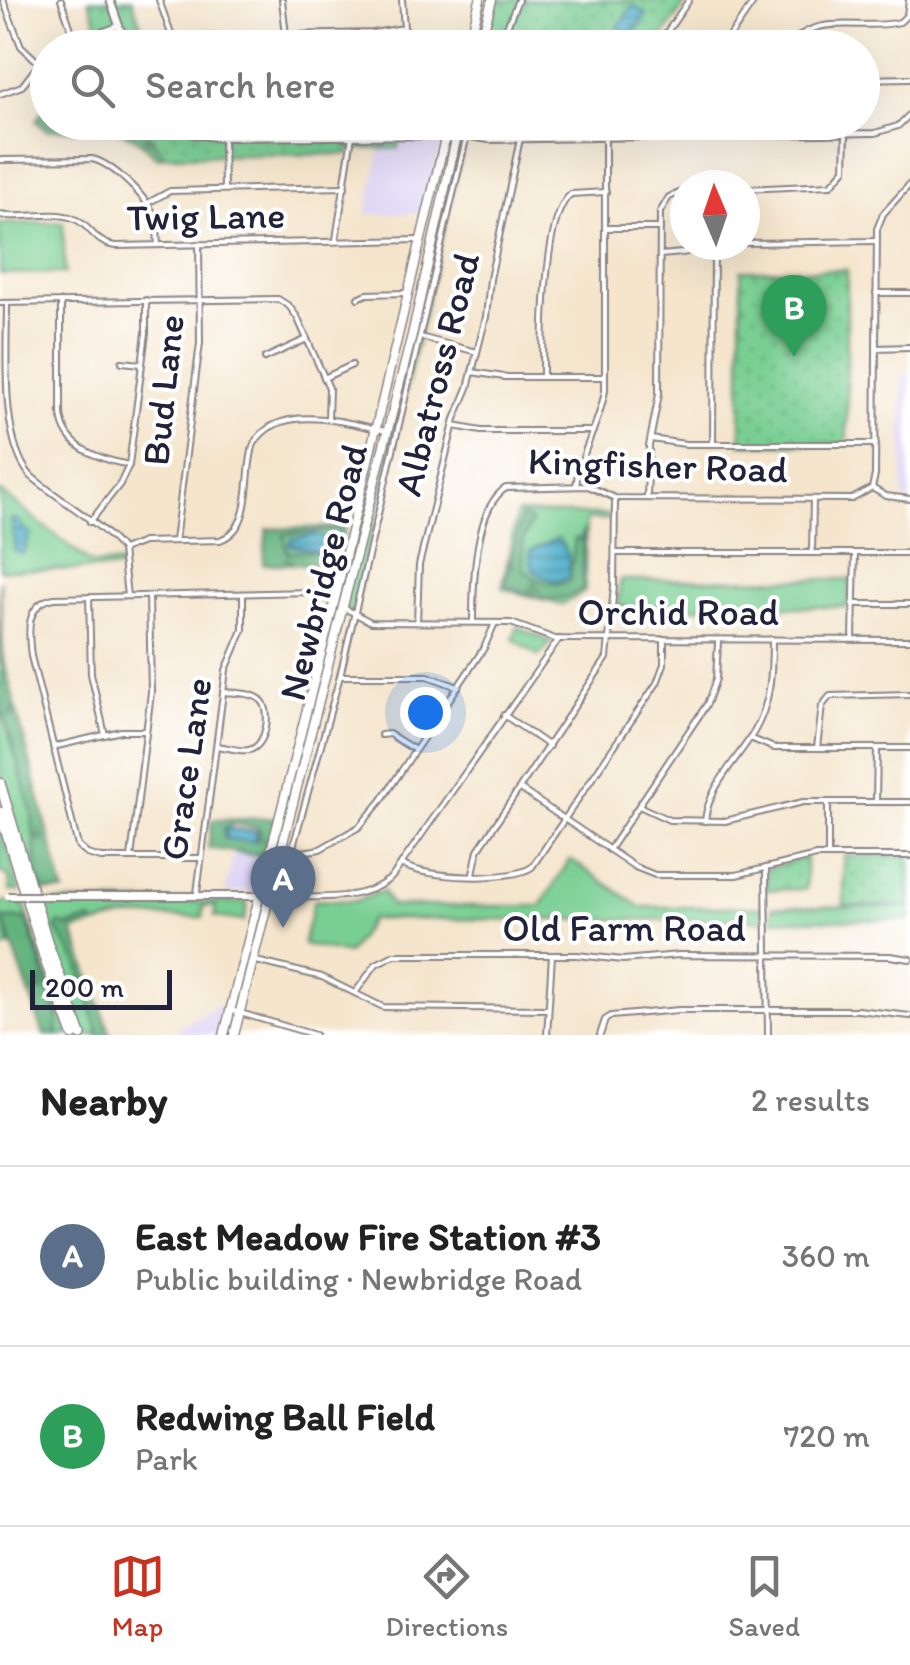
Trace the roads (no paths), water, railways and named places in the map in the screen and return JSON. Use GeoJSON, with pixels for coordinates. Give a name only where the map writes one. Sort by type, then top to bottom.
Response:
{"type":"FeatureCollection","features":[{"type":"Feature","properties":{"kind":"highway"},"geometry":{"type":"LineString","coordinates":[[0,783],[47,941],[81,1035]]}},
{"type":"Feature","properties":{"kind":"highway"},"geometry":{"type":"LineString","coordinates":[[0,812],[73,1035]]}},
{"type":"Feature","properties":{"kind":"main road"},"geometry":{"type":"LineString","coordinates":[[472,30],[480,0]]}},
{"type":"Feature","properties":{"kind":"main road"},"geometry":{"type":"LineString","coordinates":[[484,30],[492,0]]}},
{"type":"Feature","properties":{"kind":"main road","name":"Newbridge Road"},"geometry":{"type":"LineString","coordinates":[[338,605],[445,140]]}},
{"type":"Feature","properties":{"kind":"main road","name":"Newbridge Road"},"geometry":{"type":"LineString","coordinates":[[234,1035],[235,1011],[258,896],[387,432],[461,140]]}},
{"type":"Feature","properties":{"kind":"main road","name":"Newbridge Road"},"geometry":{"type":"LineString","coordinates":[[224,1035],[252,960],[270,896],[300,755]]}},
{"type":"Feature","properties":{"kind":"street"},"geometry":{"type":"LineString","coordinates":[[3,0],[20,46],[30,55]]}},
{"type":"Feature","properties":{"kind":"street"},"geometry":{"type":"LineString","coordinates":[[60,0],[71,30]]}},
{"type":"Feature","properties":{"kind":"street"},"geometry":{"type":"LineString","coordinates":[[110,0],[120,30]]}},
{"type":"Feature","properties":{"kind":"street"},"geometry":{"type":"LineString","coordinates":[[159,0],[170,30]]}},
{"type":"Feature","properties":{"kind":"street"},"geometry":{"type":"LineString","coordinates":[[282,0],[286,30]]}},
{"type":"Feature","properties":{"kind":"street"},"geometry":{"type":"LineString","coordinates":[[392,30],[404,28],[402,0]]}},
{"type":"Feature","properties":{"kind":"street"},"geometry":{"type":"LineString","coordinates":[[506,30],[518,0]]}},
{"type":"Feature","properties":{"kind":"street"},"geometry":{"type":"LineString","coordinates":[[668,30],[689,0]]}},
{"type":"Feature","properties":{"kind":"street"},"geometry":{"type":"LineString","coordinates":[[734,30],[755,0]]}},
{"type":"Feature","properties":{"kind":"street"},"geometry":{"type":"LineString","coordinates":[[808,30],[818,26],[900,22],[907,15],[908,0]]}},
{"type":"Feature","properties":{"kind":"street"},"geometry":{"type":"LineString","coordinates":[[107,30],[119,26]]}},
{"type":"Feature","properties":{"kind":"street"},"geometry":{"type":"LineString","coordinates":[[0,94],[22,86],[30,74]]}},
{"type":"Feature","properties":{"kind":"street"},"geometry":{"type":"LineString","coordinates":[[880,79],[910,78]]}},
{"type":"Feature","properties":{"kind":"street"},"geometry":{"type":"LineString","coordinates":[[880,131],[888,131],[909,118]]}},
{"type":"Feature","properties":{"kind":"street"},"geometry":{"type":"LineString","coordinates":[[222,140],[224,190]]}},
{"type":"Feature","properties":{"kind":"street"},"geometry":{"type":"LineString","coordinates":[[336,242],[351,140]]}},
{"type":"Feature","properties":{"kind":"street"},"geometry":{"type":"LineString","coordinates":[[291,854],[340,676],[420,337],[461,140]]}},
{"type":"Feature","properties":{"kind":"street","name":"Albatross Road"},"geometry":{"type":"LineString","coordinates":[[417,622],[419,565],[454,426],[478,352],[520,140]]}},
{"type":"Feature","properties":{"kind":"street"},"geometry":{"type":"LineString","coordinates":[[576,486],[580,464],[603,403],[605,140]]}},
{"type":"Feature","properties":{"kind":"street"},"geometry":{"type":"LineString","coordinates":[[760,188],[832,185],[845,170],[846,140]]}},
{"type":"Feature","properties":{"kind":"street"},"geometry":{"type":"LineString","coordinates":[[0,160],[98,160],[113,168],[156,218],[158,245]]}},
{"type":"Feature","properties":{"kind":"street"},"geometry":{"type":"LineString","coordinates":[[910,184],[883,214],[877,230],[876,474],[872,488],[886,496],[910,499]]}},
{"type":"Feature","properties":{"kind":"street"},"geometry":{"type":"LineString","coordinates":[[146,204],[170,191],[345,187]]}},
{"type":"Feature","properties":{"kind":"street"},"geometry":{"type":"LineString","coordinates":[[543,377],[544,288],[562,205],[571,194],[606,192]]}},
{"type":"Feature","properties":{"kind":"street"},"geometry":{"type":"LineString","coordinates":[[647,498],[659,394],[660,228],[664,204],[670,199]]}},
{"type":"Feature","properties":{"kind":"street","name":"Twig Lane"},"geometry":{"type":"LineString","coordinates":[[0,216],[70,217],[105,245],[423,240]]}},
{"type":"Feature","properties":{"kind":"street"},"geometry":{"type":"LineString","coordinates":[[606,228],[660,228]]}},
{"type":"Feature","properties":{"kind":"street"},"geometry":{"type":"LineString","coordinates":[[760,244],[876,242]]}},
{"type":"Feature","properties":{"kind":"street","name":"Bud Lane"},"geometry":{"type":"LineString","coordinates":[[175,541],[200,342],[199,244]]}},
{"type":"Feature","properties":{"kind":"street"},"geometry":{"type":"LineString","coordinates":[[660,255],[670,253]]}},
{"type":"Feature","properties":{"kind":"street"},"geometry":{"type":"LineString","coordinates":[[713,260],[713,444]]}},
{"type":"Feature","properties":{"kind":"street"},"geometry":{"type":"LineString","coordinates":[[358,298],[367,294],[410,293]]}},
{"type":"Feature","properties":{"kind":"street"},"geometry":{"type":"LineString","coordinates":[[876,294],[910,293]]}},
{"type":"Feature","properties":{"kind":"street"},"geometry":{"type":"LineString","coordinates":[[0,303],[278,299],[293,310],[324,378],[330,394],[328,419]]}},
{"type":"Feature","properties":{"kind":"street"},"geometry":{"type":"LineString","coordinates":[[90,522],[120,484],[129,464],[146,300]]}},
{"type":"Feature","properties":{"kind":"street"},"geometry":{"type":"LineString","coordinates":[[61,302],[64,429],[91,454],[129,464]]}},
{"type":"Feature","properties":{"kind":"street"},"geometry":{"type":"LineString","coordinates":[[8,303],[6,420],[11,447],[30,476],[122,550],[127,596]]}},
{"type":"Feature","properties":{"kind":"street"},"geometry":{"type":"LineString","coordinates":[[420,337],[478,352]]}},
{"type":"Feature","properties":{"kind":"street"},"geometry":{"type":"LineString","coordinates":[[265,358],[307,339]]}},
{"type":"Feature","properties":{"kind":"street"},"geometry":{"type":"LineString","coordinates":[[876,348],[910,347]]}},
{"type":"Feature","properties":{"kind":"street"},"geometry":{"type":"LineString","coordinates":[[122,362],[142,364]]}},
{"type":"Feature","properties":{"kind":"street"},"geometry":{"type":"LineString","coordinates":[[324,378],[352,365]]}},
{"type":"Feature","properties":{"kind":"street"},"geometry":{"type":"LineString","coordinates":[[472,372],[492,376],[605,378]]}},
{"type":"Feature","properties":{"kind":"street"},"geometry":{"type":"LineString","coordinates":[[122,550],[143,542],[220,540],[237,530],[243,516],[251,452],[266,428],[298,420],[328,419],[387,432]]}},
{"type":"Feature","properties":{"kind":"street"},"geometry":{"type":"LineString","coordinates":[[454,426],[481,431],[592,431]]}},
{"type":"Feature","properties":{"kind":"street"},"geometry":{"type":"LineString","coordinates":[[651,438],[713,444],[876,444]]}},
{"type":"Feature","properties":{"kind":"street","name":"Kingfisher Road"},"geometry":{"type":"LineString","coordinates":[[473,622],[475,562],[489,507],[496,495],[514,485],[595,488],[614,498],[852,499],[872,488]]}},
{"type":"Feature","properties":{"kind":"street"},"geometry":{"type":"LineString","coordinates":[[473,874],[478,850],[604,666],[611,639],[614,498]]}},
{"type":"Feature","properties":{"kind":"street"},"geometry":{"type":"LineString","coordinates":[[812,553],[813,499]]}},
{"type":"Feature","properties":{"kind":"street"},"geometry":{"type":"LineString","coordinates":[[615,553],[910,553]]}},
{"type":"Feature","properties":{"kind":"street"},"geometry":{"type":"LineString","coordinates":[[853,640],[855,553]]}},
{"type":"Feature","properties":{"kind":"street"},"geometry":{"type":"LineString","coordinates":[[201,858],[96,858],[78,846],[30,656],[30,618],[36,606],[46,599],[312,592],[338,605]]}},
{"type":"Feature","properties":{"kind":"street","name":"Grace Lane"},"geometry":{"type":"LineString","coordinates":[[196,896],[228,662],[243,630],[243,594]]}},
{"type":"Feature","properties":{"kind":"street"},"geometry":{"type":"LineString","coordinates":[[132,858],[151,692],[149,596]]}},
{"type":"Feature","properties":{"kind":"street"},"geometry":{"type":"LineString","coordinates":[[89,597],[91,674],[105,734]]}},
{"type":"Feature","properties":{"kind":"street"},"geometry":{"type":"LineString","coordinates":[[854,604],[910,604]]}},
{"type":"Feature","properties":{"kind":"street","name":"Orchid Road"},"geometry":{"type":"LineString","coordinates":[[338,605],[372,622],[520,624],[559,639],[910,640]]}},
{"type":"Feature","properties":{"kind":"street"},"geometry":{"type":"LineString","coordinates":[[280,852],[291,854],[332,845],[359,827],[484,648],[495,623]]}},
{"type":"Feature","properties":{"kind":"street"},"geometry":{"type":"LineString","coordinates":[[4,896],[358,896],[380,886],[403,865],[559,639]]}},
{"type":"Feature","properties":{"kind":"street"},"geometry":{"type":"LineString","coordinates":[[403,865],[428,874],[526,872],[656,683],[664,664],[664,639]]}},
{"type":"Feature","properties":{"kind":"street"},"geometry":{"type":"LineString","coordinates":[[609,850],[707,704],[716,680],[718,639]]}},
{"type":"Feature","properties":{"kind":"street"},"geometry":{"type":"LineString","coordinates":[[705,821],[710,797],[750,738],[767,701],[772,640]]}},
{"type":"Feature","properties":{"kind":"street"},"geometry":{"type":"LineString","coordinates":[[340,676],[428,676],[458,687]]}},
{"type":"Feature","properties":{"kind":"street"},"geometry":{"type":"LineString","coordinates":[[216,746],[249,750],[259,745],[264,733],[266,710],[262,702],[253,696],[223,692]]}},
{"type":"Feature","properties":{"kind":"street"},"geometry":{"type":"LineString","coordinates":[[817,748],[822,706],[830,696],[910,694]]}},
{"type":"Feature","properties":{"kind":"street"},"geometry":{"type":"LineString","coordinates":[[504,715],[549,746]]}},
{"type":"Feature","properties":{"kind":"street"},"geometry":{"type":"LineString","coordinates":[[52,747],[105,734],[146,731]]}},
{"type":"Feature","properties":{"kind":"street"},"geometry":{"type":"LineString","coordinates":[[380,736],[389,734],[415,750]]}},
{"type":"Feature","properties":{"kind":"street"},"geometry":{"type":"LineString","coordinates":[[750,738],[774,748],[910,748]]}},
{"type":"Feature","properties":{"kind":"street"},"geometry":{"type":"LineString","coordinates":[[876,748],[876,802]]}},
{"type":"Feature","properties":{"kind":"street"},"geometry":{"type":"LineString","coordinates":[[520,789],[635,868],[655,874],[736,875],[802,858],[910,856]]}},
{"type":"Feature","properties":{"kind":"street"},"geometry":{"type":"LineString","coordinates":[[828,802],[828,856]]}},
{"type":"Feature","properties":{"kind":"street"},"geometry":{"type":"LineString","coordinates":[[639,806],[669,820],[705,821],[737,820],[794,804],[910,802]]}},
{"type":"Feature","properties":{"kind":"street"},"geometry":{"type":"LineString","coordinates":[[766,869],[768,1035]]}},
{"type":"Feature","properties":{"kind":"street","name":"Old Farm Road"},"geometry":{"type":"LineString","coordinates":[[355,992],[376,964],[394,954],[552,955],[622,960],[679,956],[910,959]]}},
{"type":"Feature","properties":{"kind":"street"},"geometry":{"type":"LineString","coordinates":[[546,1035],[552,955]]}},
{"type":"Feature","properties":{"kind":"street"},"geometry":{"type":"LineString","coordinates":[[252,960],[322,976],[374,1004],[390,1008],[547,1009]]}},
{"type":"Feature","properties":{"kind":"street"},"geometry":{"type":"LineString","coordinates":[[600,1035],[605,1020],[615,1014],[679,1010],[858,1010],[910,1016]]}},
{"type":"Feature","properties":{"kind":"street"},"geometry":{"type":"LineString","coordinates":[[235,1011],[316,1035]]}},
{"type":"Feature","properties":{"kind":"street"},"geometry":{"type":"LineString","coordinates":[[290,1035],[292,1026]]}},
{"type":"Feature","properties":{"kind":"water"},"geometry":{"type":"Polygon","coordinates":[[[633,5],[647,14],[634,27],[636,30],[618,27],[633,5]]]}},
{"type":"Feature","properties":{"kind":"water"},"geometry":{"type":"Polygon","coordinates":[[[11,519],[17,520],[30,535],[23,554],[15,551],[11,519]]]}},
{"type":"Feature","properties":{"kind":"water"},"geometry":{"type":"Polygon","coordinates":[[[314,535],[330,538],[328,549],[319,552],[289,545],[291,539],[314,535]]]}},
{"type":"Feature","properties":{"kind":"water"},"geometry":{"type":"Polygon","coordinates":[[[558,538],[568,555],[569,577],[557,582],[536,573],[530,551],[558,538]]]}},
{"type":"Feature","properties":{"kind":"water"},"geometry":{"type":"Polygon","coordinates":[[[225,828],[256,831],[254,842],[227,839],[225,828]]]}},
{"type":"Feature","properties":{"kind":"place","name":"Redwing Ball Field"},"geometry":{"type":"Point","coordinates":[794,357]}},
{"type":"Feature","properties":{"kind":"place","name":"East Meadow Fire Station #3"},"geometry":{"type":"Point","coordinates":[283,928]}}]}
